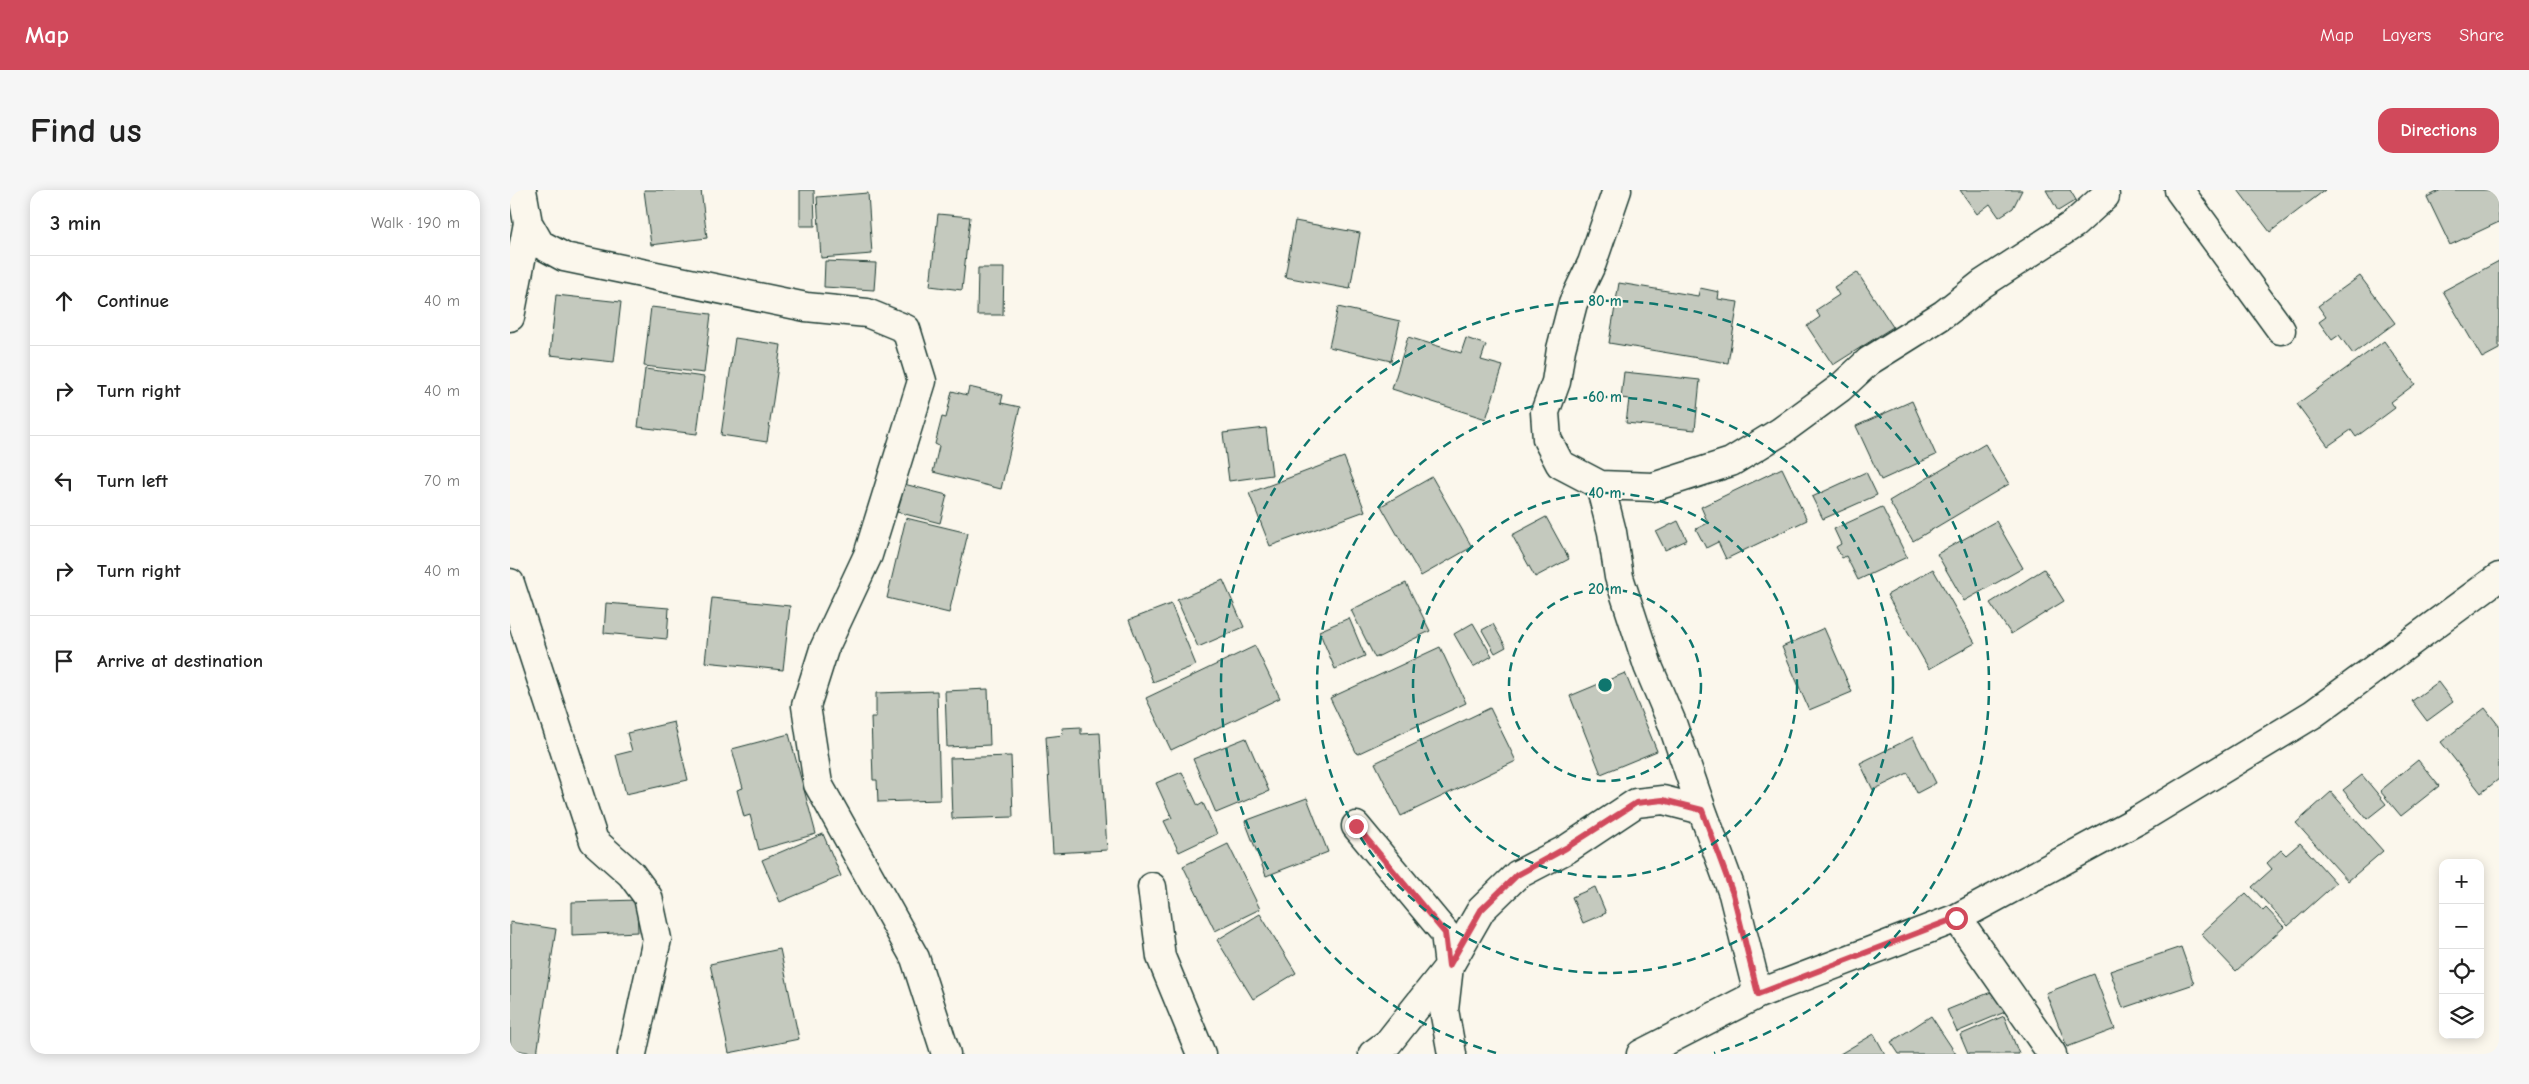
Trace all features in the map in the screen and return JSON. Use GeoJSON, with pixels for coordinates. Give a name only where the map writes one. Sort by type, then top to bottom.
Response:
{"type":"FeatureCollection","features":[{"type":"Feature","properties":{"kind":"street"},"geometry":{"type":"LineString","coordinates":[[522,190],[528,223],[540,244],[564,257],[806,308],[866,313],[906,329],[922,381],[868,555],[824,649],[806,706],[818,784],[915,958],[946,1054]]}},
{"type":"Feature","properties":{"kind":"street"},"geometry":{"type":"LineString","coordinates":[[1618,190],[1592,263],[1573,303],[1561,350],[1556,382],[1545,412],[1547,439],[1560,464],[1600,485],[1653,488],[1731,462],[1780,432],[1825,399],[1869,361],[1944,314],[1982,284],[2074,224],[2105,196]]}},
{"type":"Feature","properties":{"kind":"street"},"geometry":{"type":"LineString","coordinates":[[2179,190],[2281,330]]}},
{"type":"Feature","properties":{"kind":"street"},"geometry":{"type":"LineString","coordinates":[[510,317],[528,223]]}},
{"type":"Feature","properties":{"kind":"street"},"geometry":{"type":"LineString","coordinates":[[1600,485],[1612,532],[1620,577],[1648,666],[1672,723],[1733,894],[1758,994]]}},
{"type":"Feature","properties":{"kind":"street"},"geometry":{"type":"LineString","coordinates":[[1642,1054],[1758,994],[1956,918],[2140,819],[2313,714],[2499,577]]}},
{"type":"Feature","properties":{"kind":"street"},"geometry":{"type":"LineString","coordinates":[[510,583],[594,841],[631,874],[648,897],[657,939],[632,1054]]}},
{"type":"Feature","properties":{"kind":"street"},"geometry":{"type":"LineString","coordinates":[[1373,1054],[1388,1043],[1449,966],[1481,910],[1517,875],[1566,848],[1636,803],[1663,800],[1702,810]]}},
{"type":"Feature","properties":{"kind":"street"},"geometry":{"type":"LineString","coordinates":[[1356,826],[1445,933],[1449,966],[1444,1010],[1452,1054]]}},
{"type":"Feature","properties":{"kind":"street"},"geometry":{"type":"LineString","coordinates":[[1152,887],[1161,957],[1201,1054]]}},
{"type":"Feature","properties":{"kind":"street"},"geometry":{"type":"LineString","coordinates":[[1956,918],[2052,1054]]}},
{"type":"Feature","properties":{"kind":"building"},"geometry":{"type":"Polygon","coordinates":[[[644,190],[701,190],[707,238],[651,245],[644,190]]]}},
{"type":"Feature","properties":{"kind":"building"},"geometry":{"type":"Polygon","coordinates":[[[800,190],[814,190],[815,226],[800,226],[800,190]]]}},
{"type":"Feature","properties":{"kind":"building"},"geometry":{"type":"Polygon","coordinates":[[[1960,190],[2022,190],[2013,208],[1999,217],[1990,204],[1977,214],[1960,190]]]}},
{"type":"Feature","properties":{"kind":"building"},"geometry":{"type":"Polygon","coordinates":[[[2046,190],[2070,190],[2076,200],[2058,211],[2046,190]]]}},
{"type":"Feature","properties":{"kind":"building"},"geometry":{"type":"Polygon","coordinates":[[[2238,190],[2325,190],[2270,232],[2238,190]]]}},
{"type":"Feature","properties":{"kind":"building"},"geometry":{"type":"Polygon","coordinates":[[[2441,190],[2497,190],[2499,222],[2450,245],[2427,197],[2441,190]]]}},
{"type":"Feature","properties":{"kind":"building"},"geometry":{"type":"Polygon","coordinates":[[[868,193],[872,254],[821,258],[817,197],[868,193]]]}},
{"type":"Feature","properties":{"kind":"building"},"geometry":{"type":"Polygon","coordinates":[[[938,214],[970,217],[962,290],[930,286],[938,214]]]}},
{"type":"Feature","properties":{"kind":"building"},"geometry":{"type":"Polygon","coordinates":[[[1295,221],[1360,233],[1350,289],[1285,277],[1295,221]]]}},
{"type":"Feature","properties":{"kind":"building"},"geometry":{"type":"Polygon","coordinates":[[[825,261],[876,263],[874,290],[824,287],[825,261]]]}},
{"type":"Feature","properties":{"kind":"building"},"geometry":{"type":"Polygon","coordinates":[[[2499,261],[2499,349],[2482,358],[2443,291],[2499,261]]]}},
{"type":"Feature","properties":{"kind":"building"},"geometry":{"type":"Polygon","coordinates":[[[978,268],[1004,268],[1003,315],[977,315],[978,268]]]}},
{"type":"Feature","properties":{"kind":"building"},"geometry":{"type":"Polygon","coordinates":[[[1857,272],[1893,327],[1833,365],[1807,326],[1820,317],[1816,310],[1839,295],[1834,287],[1857,272]]]}},
{"type":"Feature","properties":{"kind":"building"},"geometry":{"type":"Polygon","coordinates":[[[2360,276],[2395,323],[2353,354],[2339,335],[2332,340],[2319,322],[2326,317],[2318,306],[2360,276]]]}},
{"type":"Feature","properties":{"kind":"building"},"geometry":{"type":"Polygon","coordinates":[[[1619,283],[1698,296],[1700,288],[1719,292],[1718,299],[1738,302],[1728,363],[1609,343],[1619,283]]]}},
{"type":"Feature","properties":{"kind":"building"},"geometry":{"type":"Polygon","coordinates":[[[556,295],[621,302],[614,362],[550,355],[556,295]]]}},
{"type":"Feature","properties":{"kind":"building"},"geometry":{"type":"Polygon","coordinates":[[[651,307],[711,314],[704,373],[644,366],[651,307]]]}},
{"type":"Feature","properties":{"kind":"building"},"geometry":{"type":"Polygon","coordinates":[[[1338,307],[1400,321],[1391,361],[1329,347],[1338,307]]]}},
{"type":"Feature","properties":{"kind":"building"},"geometry":{"type":"Polygon","coordinates":[[[1408,337],[1461,353],[1466,338],[1486,345],[1481,360],[1503,366],[1486,419],[1392,389],[1408,337]]]}},
{"type":"Feature","properties":{"kind":"building"},"geometry":{"type":"Polygon","coordinates":[[[735,338],[781,345],[767,442],[721,435],[735,338]]]}},
{"type":"Feature","properties":{"kind":"building"},"geometry":{"type":"Polygon","coordinates":[[[2384,341],[2415,384],[2391,402],[2395,408],[2356,437],[2351,430],[2328,446],[2297,404],[2384,341]]]}},
{"type":"Feature","properties":{"kind":"building"},"geometry":{"type":"Polygon","coordinates":[[[645,369],[704,377],[697,434],[638,427],[645,369]]]}},
{"type":"Feature","properties":{"kind":"building"},"geometry":{"type":"Polygon","coordinates":[[[1624,372],[1700,380],[1695,430],[1626,423],[1629,399],[1621,398],[1624,372]]]}},
{"type":"Feature","properties":{"kind":"building"},"geometry":{"type":"Polygon","coordinates":[[[969,387],[1003,395],[1001,403],[1020,407],[1001,489],[933,472],[939,446],[935,444],[942,417],[946,418],[952,391],[967,395],[969,387]]]}},
{"type":"Feature","properties":{"kind":"building"},"geometry":{"type":"Polygon","coordinates":[[[1912,401],[1936,455],[1881,480],[1856,426],[1912,401]]]}},
{"type":"Feature","properties":{"kind":"building"},"geometry":{"type":"Polygon","coordinates":[[[1266,428],[1272,475],[1229,481],[1223,433],[1266,428]]]}},
{"type":"Feature","properties":{"kind":"building"},"geometry":{"type":"Polygon","coordinates":[[[1985,444],[2009,484],[1913,541],[1889,501],[1985,444]]]}},
{"type":"Feature","properties":{"kind":"building"},"geometry":{"type":"Polygon","coordinates":[[[1344,457],[1365,511],[1270,546],[1249,493],[1344,457]]]}},
{"type":"Feature","properties":{"kind":"building"},"geometry":{"type":"Polygon","coordinates":[[[1782,468],[1807,520],[1726,559],[1718,542],[1706,548],[1696,529],[1708,523],[1701,507],[1782,468]]]}},
{"type":"Feature","properties":{"kind":"building"},"geometry":{"type":"Polygon","coordinates":[[[1866,472],[1877,495],[1823,519],[1812,497],[1866,472]]]}},
{"type":"Feature","properties":{"kind":"building"},"geometry":{"type":"Polygon","coordinates":[[[1432,477],[1472,547],[1421,576],[1381,506],[1432,477]]]}},
{"type":"Feature","properties":{"kind":"building"},"geometry":{"type":"Polygon","coordinates":[[[904,484],[947,495],[940,523],[897,512],[904,484]]]}},
{"type":"Feature","properties":{"kind":"building"},"geometry":{"type":"Polygon","coordinates":[[[1882,507],[1907,557],[1858,580],[1846,556],[1842,558],[1836,547],[1841,544],[1834,529],[1882,507]]]}},
{"type":"Feature","properties":{"kind":"building"},"geometry":{"type":"Polygon","coordinates":[[[1546,517],[1569,559],[1535,577],[1512,535],[1546,517]]]}},
{"type":"Feature","properties":{"kind":"building"},"geometry":{"type":"Polygon","coordinates":[[[906,518],[968,533],[949,613],[887,598],[906,518]]]}},
{"type":"Feature","properties":{"kind":"building"},"geometry":{"type":"Polygon","coordinates":[[[1678,521],[1687,540],[1665,550],[1656,532],[1678,521]]]}},
{"type":"Feature","properties":{"kind":"building"},"geometry":{"type":"Polygon","coordinates":[[[1996,521],[2023,568],[1964,601],[1937,554],[1996,521]]]}},
{"type":"Feature","properties":{"kind":"building"},"geometry":{"type":"Polygon","coordinates":[[[1933,569],[1975,643],[1929,669],[1887,595],[1933,569]]]}},
{"type":"Feature","properties":{"kind":"building"},"geometry":{"type":"Polygon","coordinates":[[[2044,569],[2064,601],[2011,634],[1990,603],[2044,569]]]}},
{"type":"Feature","properties":{"kind":"building"},"geometry":{"type":"Polygon","coordinates":[[[1223,580],[1244,627],[1198,647],[1177,600],[1223,580]]]}},
{"type":"Feature","properties":{"kind":"building"},"geometry":{"type":"Polygon","coordinates":[[[1406,583],[1430,631],[1375,658],[1351,610],[1406,583]]]}},
{"type":"Feature","properties":{"kind":"building"},"geometry":{"type":"Polygon","coordinates":[[[712,598],[790,606],[783,670],[705,662],[712,598]]]}},
{"type":"Feature","properties":{"kind":"building"},"geometry":{"type":"Polygon","coordinates":[[[606,603],[669,608],[667,639],[604,633],[606,603]]]}},
{"type":"Feature","properties":{"kind":"building"},"geometry":{"type":"Polygon","coordinates":[[[1171,604],[1196,665],[1153,682],[1129,620],[1171,604]]]}},
{"type":"Feature","properties":{"kind":"building"},"geometry":{"type":"Polygon","coordinates":[[[1349,618],[1365,656],[1335,669],[1319,631],[1349,618]]]}},
{"type":"Feature","properties":{"kind":"building"},"geometry":{"type":"Polygon","coordinates":[[[1473,623],[1492,656],[1473,667],[1454,634],[1473,623]]]}},
{"type":"Feature","properties":{"kind":"building"},"geometry":{"type":"Polygon","coordinates":[[[1493,624],[1506,647],[1495,653],[1482,630],[1493,624]]]}},
{"type":"Feature","properties":{"kind":"building"},"geometry":{"type":"Polygon","coordinates":[[[1824,628],[1852,692],[1809,710],[1782,647],[1824,628]]]}},
{"type":"Feature","properties":{"kind":"building"},"geometry":{"type":"Polygon","coordinates":[[[1255,646],[1280,698],[1171,750],[1146,698],[1255,646]]]}},
{"type":"Feature","properties":{"kind":"building"},"geometry":{"type":"Polygon","coordinates":[[[1440,647],[1466,703],[1357,754],[1330,698],[1440,647]]]}},
{"type":"Feature","properties":{"kind":"building"},"geometry":{"type":"Polygon","coordinates":[[[1625,673],[1657,751],[1601,774],[1570,696],[1625,673]]]}},
{"type":"Feature","properties":{"kind":"building"},"geometry":{"type":"Polygon","coordinates":[[[2438,682],[2453,702],[2427,721],[2412,701],[2438,682]]]}},
{"type":"Feature","properties":{"kind":"building"},"geometry":{"type":"Polygon","coordinates":[[[988,689],[990,745],[947,747],[945,691],[988,689]]]}},
{"type":"Feature","properties":{"kind":"building"},"geometry":{"type":"Polygon","coordinates":[[[937,691],[940,800],[878,802],[877,780],[873,780],[871,717],[876,717],[876,693],[937,691]]]}},
{"type":"Feature","properties":{"kind":"building"},"geometry":{"type":"Polygon","coordinates":[[[1490,708],[1516,761],[1401,816],[1375,763],[1490,708]]]}},
{"type":"Feature","properties":{"kind":"building"},"geometry":{"type":"Polygon","coordinates":[[[2485,708],[2499,726],[2499,779],[2481,793],[2441,742],[2485,708]]]}},
{"type":"Feature","properties":{"kind":"building"},"geometry":{"type":"Polygon","coordinates":[[[674,722],[688,780],[626,794],[616,755],[632,751],[627,733],[674,722]]]}},
{"type":"Feature","properties":{"kind":"building"},"geometry":{"type":"Polygon","coordinates":[[[1081,727],[1081,734],[1100,733],[1107,850],[1053,853],[1046,737],[1063,735],[1062,728],[1081,727]]]}},
{"type":"Feature","properties":{"kind":"building"},"geometry":{"type":"Polygon","coordinates":[[[789,734],[816,834],[759,850],[750,815],[744,817],[737,790],[743,788],[732,749],[789,734]]]}},
{"type":"Feature","properties":{"kind":"building"},"geometry":{"type":"Polygon","coordinates":[[[1913,737],[1936,783],[1917,793],[1908,773],[1873,790],[1860,763],[1913,737]]]}},
{"type":"Feature","properties":{"kind":"building"},"geometry":{"type":"Polygon","coordinates":[[[1246,738],[1269,791],[1216,813],[1193,759],[1246,738]]]}},
{"type":"Feature","properties":{"kind":"building"},"geometry":{"type":"Polygon","coordinates":[[[1011,756],[1013,817],[952,819],[950,758],[1011,756]]]}},
{"type":"Feature","properties":{"kind":"building"},"geometry":{"type":"Polygon","coordinates":[[[2418,760],[2439,786],[2401,816],[2380,791],[2418,760]]]}},
{"type":"Feature","properties":{"kind":"building"},"geometry":{"type":"Polygon","coordinates":[[[1182,772],[1198,806],[1203,803],[1217,834],[1179,852],[1164,821],[1172,818],[1156,783],[1182,772]]]}},
{"type":"Feature","properties":{"kind":"building"},"geometry":{"type":"Polygon","coordinates":[[[2362,775],[2386,804],[2367,819],[2343,790],[2362,775]]]}},
{"type":"Feature","properties":{"kind":"building"},"geometry":{"type":"Polygon","coordinates":[[[2331,792],[2383,851],[2348,881],[2296,823],[2331,792]]]}},
{"type":"Feature","properties":{"kind":"building"},"geometry":{"type":"Polygon","coordinates":[[[1307,798],[1328,852],[1266,876],[1245,821],[1307,798]]]}},
{"type":"Feature","properties":{"kind":"building"},"geometry":{"type":"Polygon","coordinates":[[[823,834],[841,876],[780,902],[762,860],[823,834]]]}},
{"type":"Feature","properties":{"kind":"building"},"geometry":{"type":"Polygon","coordinates":[[[2300,843],[2336,883],[2288,926],[2252,887],[2272,869],[2267,863],[2281,850],[2286,855],[2300,843]]]}},
{"type":"Feature","properties":{"kind":"building"},"geometry":{"type":"Polygon","coordinates":[[[1228,844],[1260,909],[1215,931],[1183,866],[1228,844]]]}},
{"type":"Feature","properties":{"kind":"building"},"geometry":{"type":"Polygon","coordinates":[[[1595,887],[1606,913],[1583,923],[1572,897],[1595,887]]]}},
{"type":"Feature","properties":{"kind":"building"},"geometry":{"type":"Polygon","coordinates":[[[2246,893],[2263,911],[2266,908],[2284,927],[2236,971],[2201,934],[2246,893]]]}},
{"type":"Feature","properties":{"kind":"building"},"geometry":{"type":"Polygon","coordinates":[[[637,900],[638,932],[572,935],[572,902],[637,900]]]}},
{"type":"Feature","properties":{"kind":"building"},"geometry":{"type":"Polygon","coordinates":[[[1260,914],[1296,973],[1253,999],[1217,940],[1260,914]]]}},
{"type":"Feature","properties":{"kind":"building"},"geometry":{"type":"Polygon","coordinates":[[[510,922],[556,929],[537,1054],[510,1049],[510,922]]]}},
{"type":"Feature","properties":{"kind":"building"},"geometry":{"type":"Polygon","coordinates":[[[2181,947],[2194,984],[2123,1008],[2110,971],[2181,947]]]}},
{"type":"Feature","properties":{"kind":"building"},"geometry":{"type":"Polygon","coordinates":[[[780,949],[799,1039],[729,1053],[710,964],[780,949]]]}},
{"type":"Feature","properties":{"kind":"building"},"geometry":{"type":"Polygon","coordinates":[[[2094,974],[2115,1029],[2067,1047],[2046,993],[2094,974]]]}},
{"type":"Feature","properties":{"kind":"building"},"geometry":{"type":"Polygon","coordinates":[[[1996,990],[2005,1012],[1957,1032],[1947,1010],[1996,990]]]}},
{"type":"Feature","properties":{"kind":"building"},"geometry":{"type":"Polygon","coordinates":[[[1931,1016],[1956,1054],[1899,1054],[1891,1042],[1931,1016]]]}},
{"type":"Feature","properties":{"kind":"building"},"geometry":{"type":"Polygon","coordinates":[[[2004,1016],[2019,1054],[1968,1054],[1960,1035],[2004,1016]]]}},
{"type":"Feature","properties":{"kind":"building"},"geometry":{"type":"Polygon","coordinates":[[[1874,1034],[1885,1054],[1840,1054],[1874,1034]]]}},
{"type":"Feature","properties":{"kind":"route"},"geometry":{"type":"LineString","coordinates":[[1356,826],[1445,933],[1449,966],[1481,910],[1517,875],[1566,848],[1636,803],[1663,800],[1702,810],[1733,894],[1758,994],[1956,918]]}}]}
